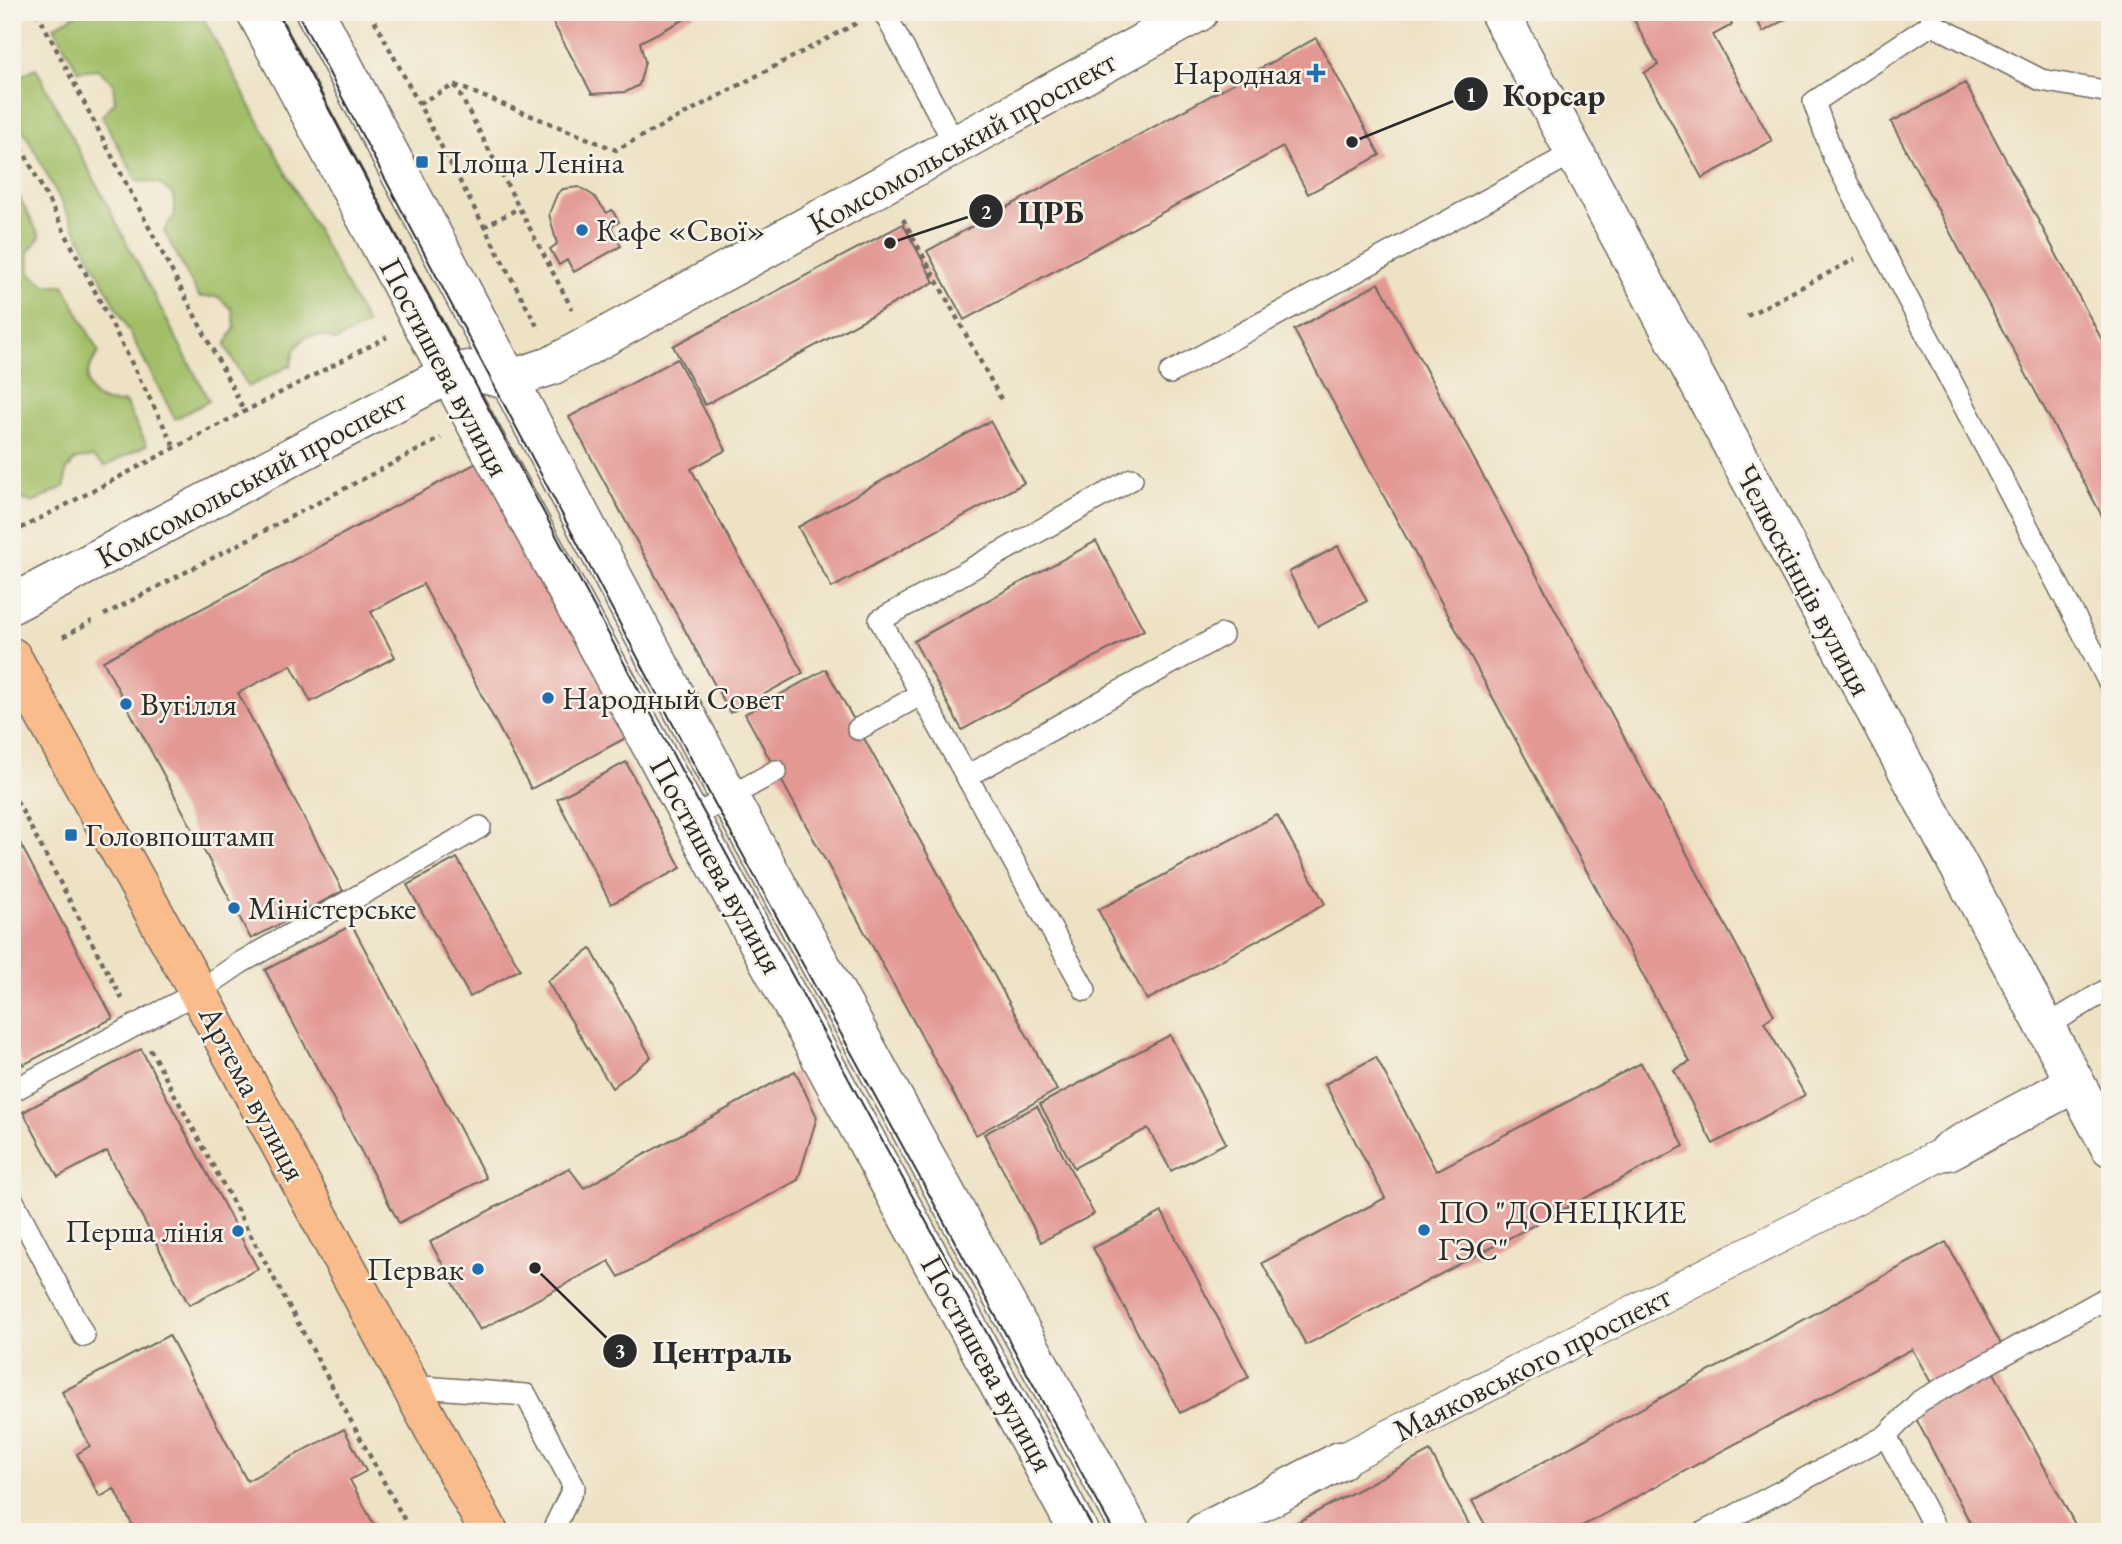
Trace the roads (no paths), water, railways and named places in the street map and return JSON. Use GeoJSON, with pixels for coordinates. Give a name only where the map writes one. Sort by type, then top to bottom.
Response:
{"type":"FeatureCollection","features":[{"type":"Feature","properties":{"kind":"main road","name":"Артема вулиця"},"geometry":{"type":"LineString","coordinates":[[12,657],[198,992],[489,1532]]}},
{"type":"Feature","properties":{"kind":"street","name":"Постишева вулиця"},"geometry":{"type":"LineString","coordinates":[[256,12],[449,373],[1080,1532]]}},
{"type":"Feature","properties":{"kind":"street","name":"Постишева вулиця"},"geometry":{"type":"LineString","coordinates":[[315,12],[729,797],[1130,1532]]}},
{"type":"Feature","properties":{"kind":"street","name":"Комсомольський проспект"},"geometry":{"type":"LineString","coordinates":[[12,604],[449,373],[468,370],[508,380],[551,366],[1199,12]]}},
{"type":"Feature","properties":{"kind":"street","name":"Челюскінців вулиця"},"geometry":{"type":"LineString","coordinates":[[1499,12],[2110,1147]]}},
{"type":"Feature","properties":{"kind":"street"},"geometry":{"type":"LineString","coordinates":[[1948,1151],[2075,1083]]}},
{"type":"Feature","properties":{"kind":"street","name":"Маяковського проспект"},"geometry":{"type":"LineString","coordinates":[[1340,1461],[1948,1151]]}},
{"type":"Feature","properties":{"kind":"street"},"geometry":{"type":"LineString","coordinates":[[1204,1532],[1340,1461]]}},
{"type":"Feature","properties":{"kind":"lane"},"geometry":{"type":"LineString","coordinates":[[875,15],[956,146]]}},
{"type":"Feature","properties":{"kind":"lane"},"geometry":{"type":"LineString","coordinates":[[2110,92],[2041,80],[1932,18],[1814,102],[1834,158],[2110,684]]}},
{"type":"Feature","properties":{"kind":"lane"},"geometry":{"type":"LineString","coordinates":[[1170,373],[1573,153]]}},
{"type":"Feature","properties":{"kind":"lane"},"geometry":{"type":"LineString","coordinates":[[1085,990],[969,775],[880,620],[1132,479]]}},
{"type":"Feature","properties":{"kind":"lane"},"geometry":{"type":"LineString","coordinates":[[969,775],[1222,635]]}},
{"type":"Feature","properties":{"kind":"lane"},"geometry":{"type":"LineString","coordinates":[[858,729],[922,694]]}},
{"type":"Feature","properties":{"kind":"lane"},"geometry":{"type":"LineString","coordinates":[[691,818],[776,771]]}},
{"type":"Feature","properties":{"kind":"lane"},"geometry":{"type":"LineString","coordinates":[[12,1091],[198,992],[240,963],[480,827]]}},
{"type":"Feature","properties":{"kind":"lane"},"geometry":{"type":"LineString","coordinates":[[2045,1027],[2110,988]]}},
{"type":"Feature","properties":{"kind":"lane"},"geometry":{"type":"LineString","coordinates":[[12,1199],[84,1336]]}},
{"type":"Feature","properties":{"kind":"lane"},"geometry":{"type":"LineString","coordinates":[[1704,1532],[1886,1436],[1920,1401],[2110,1296]]}},
{"type":"Feature","properties":{"kind":"lane"},"geometry":{"type":"LineString","coordinates":[[410,1386],[526,1395],[574,1487],[552,1532]]}},
{"type":"Feature","properties":{"kind":"lane"},"geometry":{"type":"LineString","coordinates":[[1886,1436],[1937,1532]]}},
{"type":"Feature","properties":{"kind":"tram line"},"geometry":{"type":"LineString","coordinates":[[277,12],[703,811],[1095,1532]]}},
{"type":"Feature","properties":{"kind":"tram line"},"geometry":{"type":"LineString","coordinates":[[297,12],[715,804],[1114,1532]]}},
{"type":"Feature","properties":{"kind":"place","name":"Народная"},"geometry":{"type":"Point","coordinates":[1316,73]}},
{"type":"Feature","properties":{"kind":"place","name":"Корсар"},"geometry":{"type":"Point","coordinates":[1352,142]}},
{"type":"Feature","properties":{"kind":"place","name":"Площа Леніна"},"geometry":{"type":"Point","coordinates":[422,162]}},
{"type":"Feature","properties":{"kind":"place","name":"Кафе «Свої»"},"geometry":{"type":"Point","coordinates":[582,230]}},
{"type":"Feature","properties":{"kind":"place","name":"ЦРБ"},"geometry":{"type":"Point","coordinates":[890,243]}},
{"type":"Feature","properties":{"kind":"place","name":"Народный Совет"},"geometry":{"type":"Point","coordinates":[548,698]}},
{"type":"Feature","properties":{"kind":"place","name":"Вугілля"},"geometry":{"type":"Point","coordinates":[126,704]}},
{"type":"Feature","properties":{"kind":"place","name":"Головпоштамп"},"geometry":{"type":"Point","coordinates":[71,835]}},
{"type":"Feature","properties":{"kind":"place","name":"Міністерське"},"geometry":{"type":"Point","coordinates":[234,908]}},
{"type":"Feature","properties":{"kind":"place","name":"ПО \"ДОНЕЦКИЕ ГЭС\""},"geometry":{"type":"Point","coordinates":[1424,1230]}},
{"type":"Feature","properties":{"kind":"place","name":"Перша лінія"},"geometry":{"type":"Point","coordinates":[238,1231]}},
{"type":"Feature","properties":{"kind":"place","name":"Централь"},"geometry":{"type":"Point","coordinates":[535,1268]}},
{"type":"Feature","properties":{"kind":"place","name":"Первак"},"geometry":{"type":"Point","coordinates":[478,1269]}}]}
